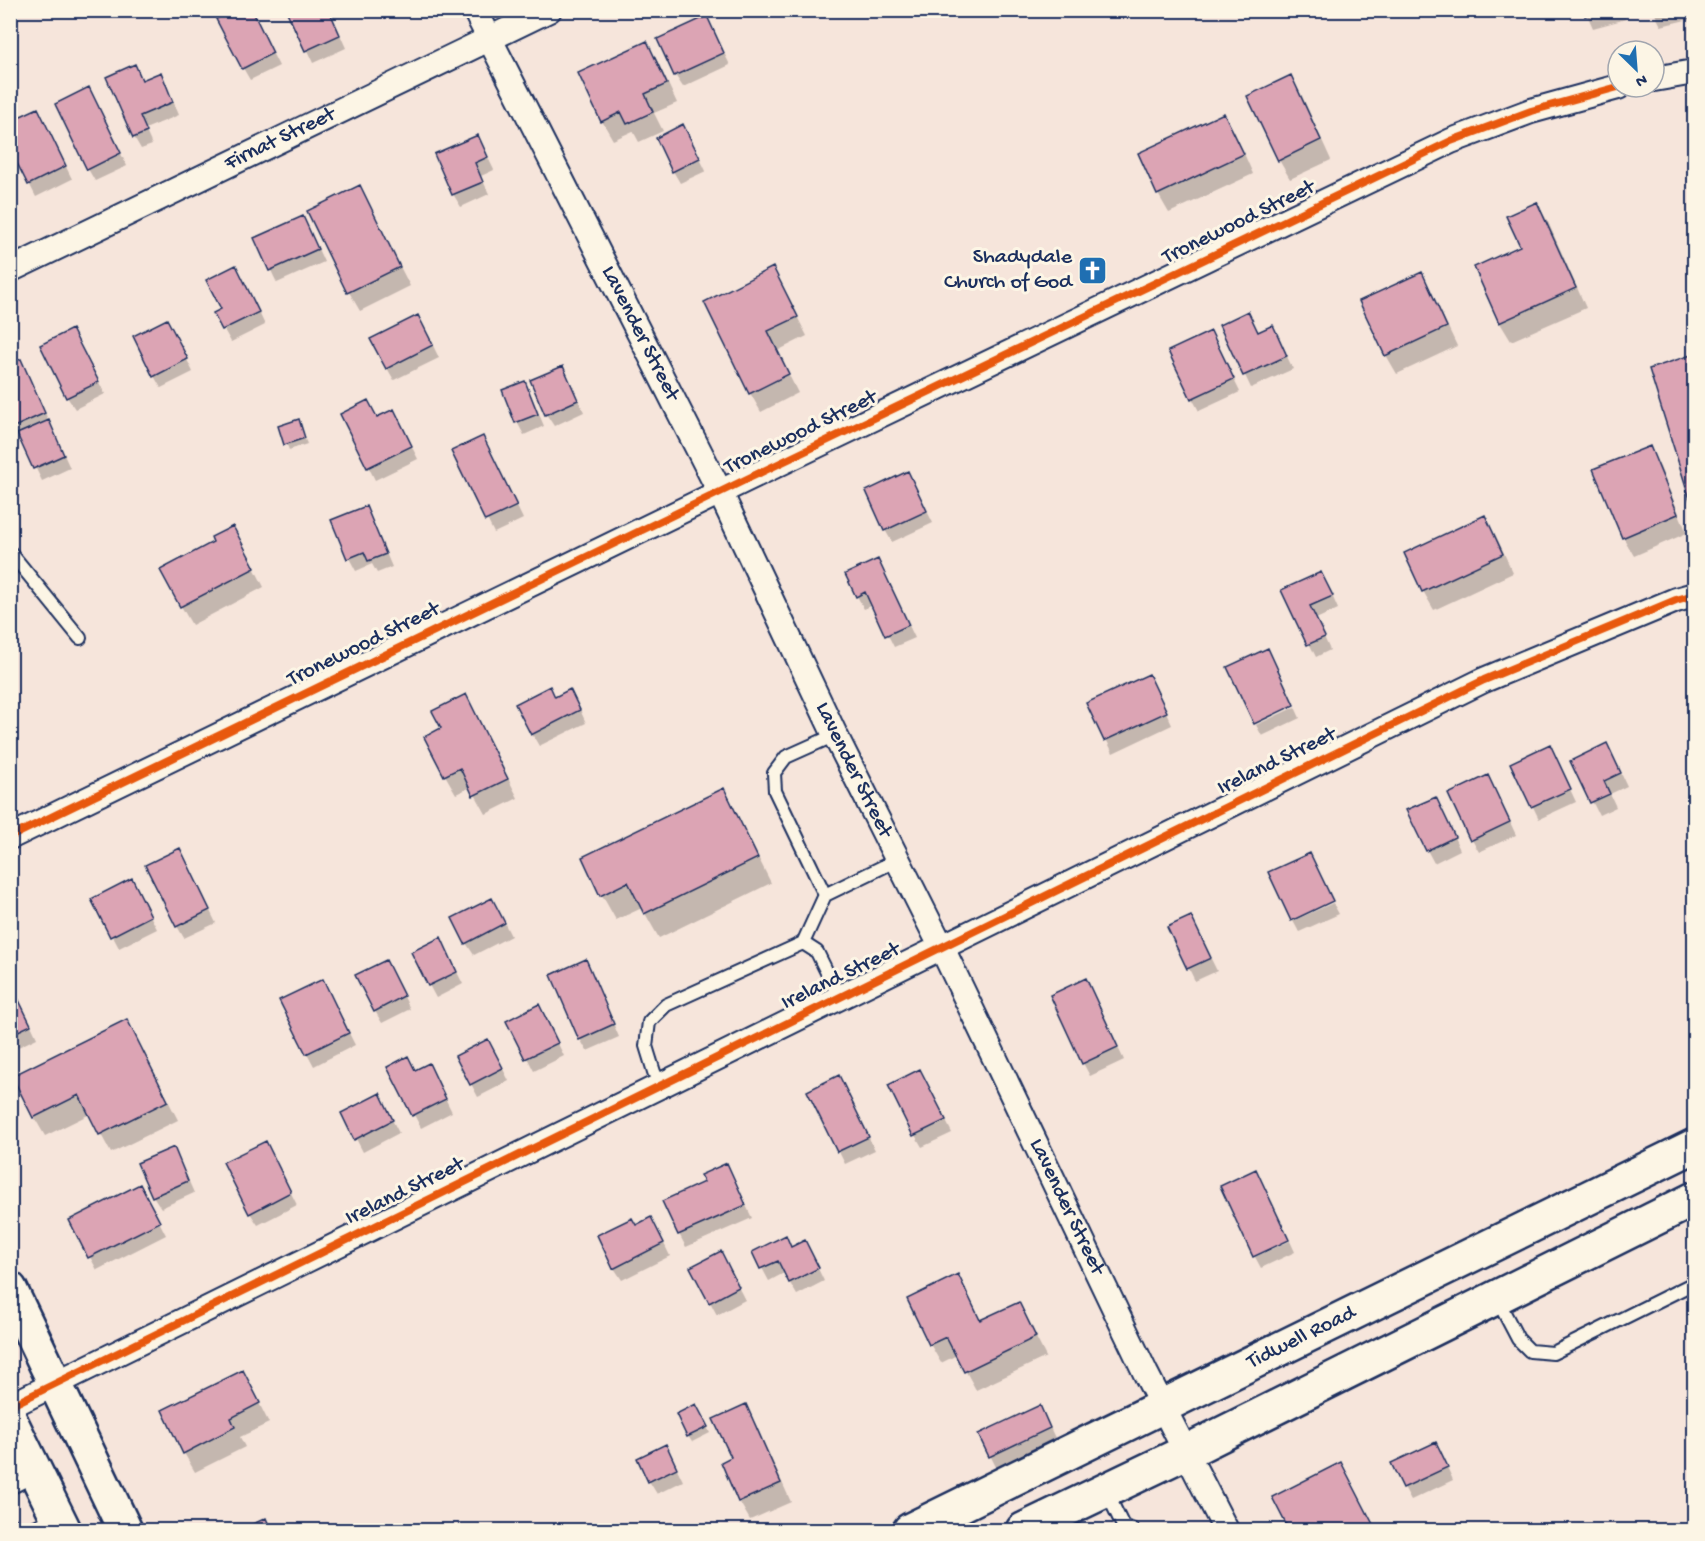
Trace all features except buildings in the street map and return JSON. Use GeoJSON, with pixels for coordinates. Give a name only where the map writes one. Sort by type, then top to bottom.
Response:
{"type":"FeatureCollection","features":[{"type":"Feature","properties":{"kind":"main road","name":"Tidwell Road"},"geometry":{"type":"LineString","coordinates":[[910,1530],[1695,1146]]}},
{"type":"Feature","properties":{"kind":"main road"},"geometry":{"type":"LineString","coordinates":[[1023,1530],[1186,1452],[1695,1199]]}},
{"type":"Feature","properties":{"kind":"main road"},"geometry":{"type":"LineString","coordinates":[[1473,1254],[1496,1298]]}},
{"type":"Feature","properties":{"kind":"main road"},"geometry":{"type":"LineString","coordinates":[[10,1289],[125,1530]]}},
{"type":"Feature","properties":{"kind":"main road"},"geometry":{"type":"LineString","coordinates":[[10,1420],[23,1481],[50,1526]]}},
{"type":"Feature","properties":{"kind":"street","name":"Lavender Street"},"geometry":{"type":"LineString","coordinates":[[476,10],[720,492],[834,735],[942,948],[1162,1406],[1226,1530]]}},
{"type":"Feature","properties":{"kind":"street","name":"Firnat Street"},"geometry":{"type":"LineString","coordinates":[[10,270],[549,10]]}},
{"type":"Feature","properties":{"kind":"street"},"geometry":{"type":"LineString","coordinates":[[1666,77],[1695,72]]}},
{"type":"Feature","properties":{"kind":"street","name":"Tronewood Street"},"geometry":{"type":"LineString","coordinates":[[10,837],[720,492],[1451,141],[1531,111],[1606,90]]}},
{"type":"Feature","properties":{"kind":"street","name":"Ireland Street"},"geometry":{"type":"LineString","coordinates":[[10,1406],[1485,680],[1676,600],[1695,595]]}},
{"type":"Feature","properties":{"kind":"lane"},"geometry":{"type":"LineString","coordinates":[[10,552],[80,638]]}},
{"type":"Feature","properties":{"kind":"lane"},"geometry":{"type":"LineString","coordinates":[[825,895],[775,791],[774,773],[786,757],[834,735]]}},
{"type":"Feature","properties":{"kind":"lane"},"geometry":{"type":"LineString","coordinates":[[661,1086],[646,1046],[649,1022],[660,1010],[666,1005],[803,943],[825,895],[897,861]]}},
{"type":"Feature","properties":{"kind":"lane"},"geometry":{"type":"LineString","coordinates":[[803,943],[817,952],[840,999]]}},
{"type":"Feature","properties":{"kind":"lane"},"geometry":{"type":"LineString","coordinates":[[1496,1298],[1518,1339],[1524,1345],[1530,1350],[1553,1353],[1695,1283]]}},
{"type":"Feature","properties":{"kind":"lane"},"geometry":{"type":"LineString","coordinates":[[1106,1491],[1123,1526],[1133,1530]]}},
{"type":"Feature","properties":{"kind":"lane"},"geometry":{"type":"LineString","coordinates":[[10,1523],[15,1530]]}},
{"type":"Feature","properties":{"kind":"cycle path"},"geometry":{"type":"LineString","coordinates":[[10,837],[749,478],[1451,141],[1531,111],[1606,90]]}},
{"type":"Feature","properties":{"kind":"cycle path"},"geometry":{"type":"LineString","coordinates":[[10,1406],[1484,680],[1676,600],[1694,595]]}},
{"type":"Feature","properties":{"kind":"place","name":"Shadydale Church of God"},"geometry":{"type":"Point","coordinates":[1093,271]}}]}
